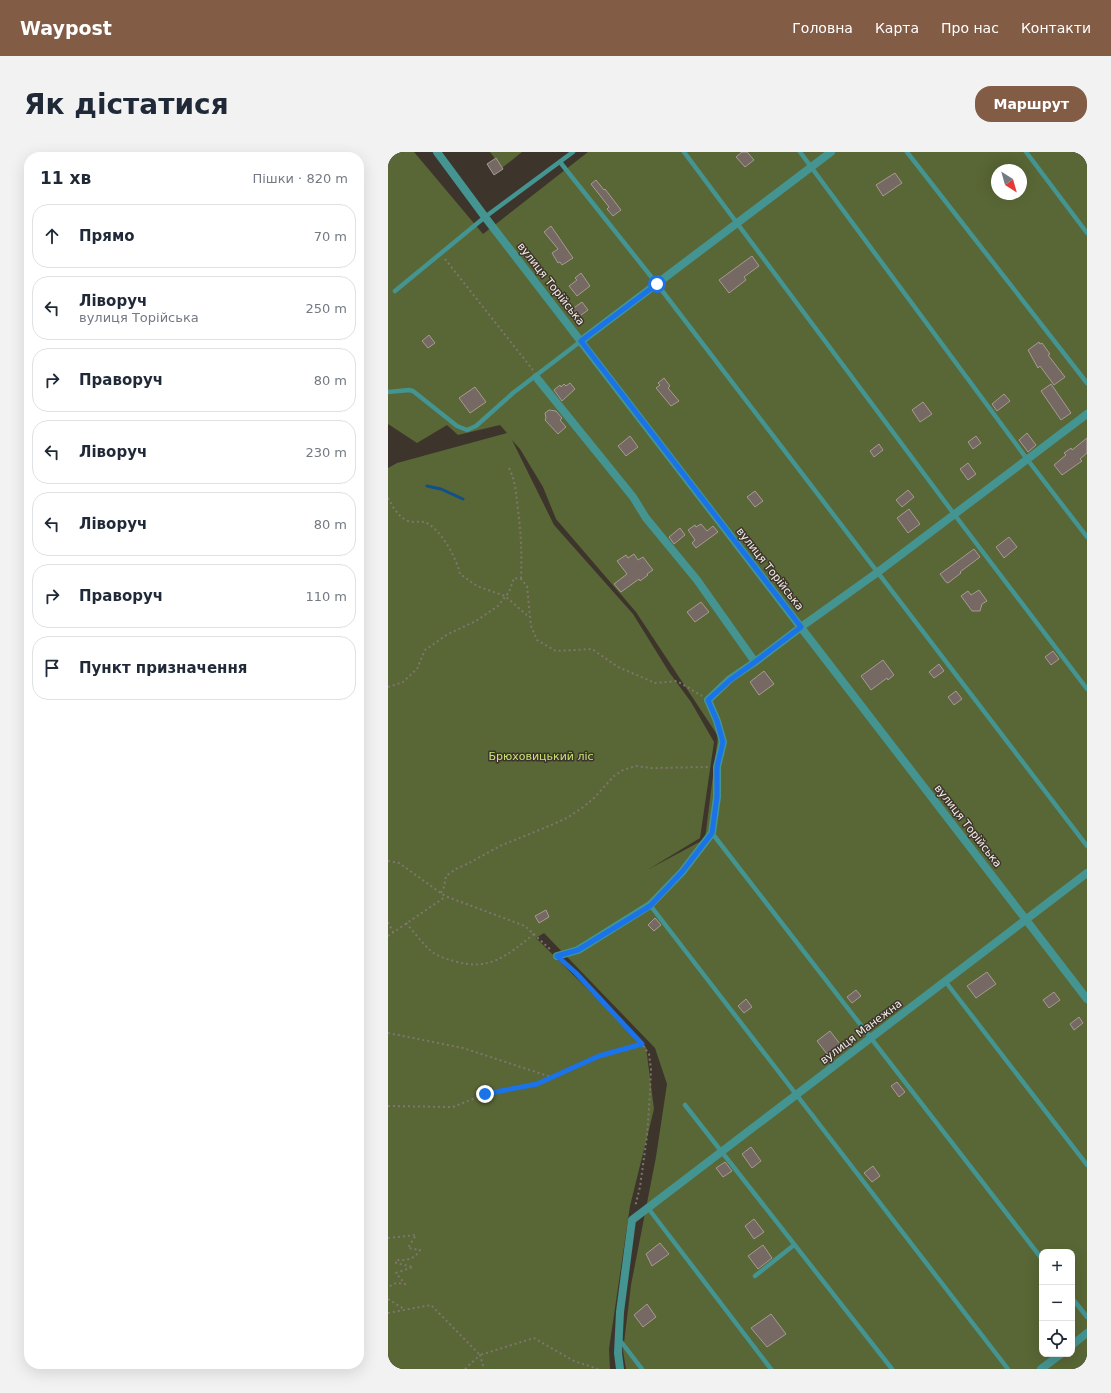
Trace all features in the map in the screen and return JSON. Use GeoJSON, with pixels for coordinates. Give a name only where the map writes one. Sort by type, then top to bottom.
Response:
{"type":"FeatureCollection","features":[{"type":"Feature","properties":{"kind":"street","name":"вулиця Торійська"},"geometry":{"type":"LineString","coordinates":[[437,152],[485,217],[1087,999]]}},
{"type":"Feature","properties":{"kind":"street"},"geometry":{"type":"LineString","coordinates":[[581,341],[831,152]]}},
{"type":"Feature","properties":{"kind":"street"},"geometry":{"type":"LineString","coordinates":[[537,376],[633,498],[646,518],[697,580],[755,662]]}},
{"type":"Feature","properties":{"kind":"street"},"geometry":{"type":"LineString","coordinates":[[557,956],[578,950],[650,906],[682,872],[712,833],[717,797],[717,767],[723,742],[717,721],[708,700],[730,680],[878,572],[1087,414]]}},
{"type":"Feature","properties":{"kind":"street","name":"вулиця Манежна"},"geometry":{"type":"LineString","coordinates":[[632,1220],[1087,873]]}},
{"type":"Feature","properties":{"kind":"street"},"geometry":{"type":"LineString","coordinates":[[620,1369],[618,1353],[620,1312],[632,1220]]}},
{"type":"Feature","properties":{"kind":"street"},"geometry":{"type":"LineString","coordinates":[[1075,1343],[1087,1334]]}},
{"type":"Feature","properties":{"kind":"street"},"geometry":{"type":"LineString","coordinates":[[1041,1369],[1057,1357]]}},
{"type":"Feature","properties":{"kind":"lane"},"geometry":{"type":"LineString","coordinates":[[395,291],[485,217],[573,152]]}},
{"type":"Feature","properties":{"kind":"lane"},"geometry":{"type":"LineString","coordinates":[[684,152],[954,514],[1087,689]]}},
{"type":"Feature","properties":{"kind":"lane"},"geometry":{"type":"LineString","coordinates":[[800,152],[1027,459],[1087,537]]}},
{"type":"Feature","properties":{"kind":"lane"},"geometry":{"type":"LineString","coordinates":[[907,152],[1087,383]]}},
{"type":"Feature","properties":{"kind":"lane"},"geometry":{"type":"LineString","coordinates":[[1026,152],[1087,233]]}},
{"type":"Feature","properties":{"kind":"lane"},"geometry":{"type":"LineString","coordinates":[[560,162],[657,284],[1087,846]]}},
{"type":"Feature","properties":{"kind":"lane"},"geometry":{"type":"LineString","coordinates":[[388,392],[413,391],[457,426],[467,430],[476,426],[513,394],[581,341]]}},
{"type":"Feature","properties":{"kind":"lane"},"geometry":{"type":"LineString","coordinates":[[712,833],[1039,1255]]}},
{"type":"Feature","properties":{"kind":"lane"},"geometry":{"type":"LineString","coordinates":[[650,906],[1008,1369]]}},
{"type":"Feature","properties":{"kind":"lane"},"geometry":{"type":"LineString","coordinates":[[945,981],[1087,1165]]}},
{"type":"Feature","properties":{"kind":"lane"},"geometry":{"type":"LineString","coordinates":[[685,1105],[892,1369]]}},
{"type":"Feature","properties":{"kind":"lane"},"geometry":{"type":"LineString","coordinates":[[648,1208],[771,1369]]}},
{"type":"Feature","properties":{"kind":"lane"},"geometry":{"type":"LineString","coordinates":[[755,1276],[794,1245]]}},
{"type":"Feature","properties":{"kind":"lane"},"geometry":{"type":"LineString","coordinates":[[1075,1302],[1087,1317]]}},
{"type":"Feature","properties":{"kind":"lane"},"geometry":{"type":"LineString","coordinates":[[619,1338],[642,1369]]}},
{"type":"Feature","properties":{"kind":"path"},"geometry":{"type":"LineString","coordinates":[[441,254],[537,376]]}},
{"type":"Feature","properties":{"kind":"path"},"geometry":{"type":"LineString","coordinates":[[509,468],[516,488],[521,529],[521,578],[527,586],[530,626],[537,640],[556,651],[592,650],[618,667],[655,683],[677,681],[708,700]]}},
{"type":"Feature","properties":{"kind":"path"},"geometry":{"type":"LineString","coordinates":[[388,498],[396,512],[409,521],[425,522],[440,534],[458,564],[460,574],[477,586],[505,596],[529,617]]}},
{"type":"Feature","properties":{"kind":"path"},"geometry":{"type":"LineString","coordinates":[[388,686],[403,682],[417,669],[425,650],[448,634],[476,621],[498,606],[509,592],[514,578],[521,578]]}},
{"type":"Feature","properties":{"kind":"path"},"geometry":{"type":"LineString","coordinates":[[441,893],[446,876],[456,869],[500,846],[567,818],[593,799],[614,776],[623,770],[636,766],[651,768],[717,767]]}},
{"type":"Feature","properties":{"kind":"path"},"geometry":{"type":"LineString","coordinates":[[388,861],[399,863],[445,896],[525,926],[576,973],[642,1044],[649,1054],[651,1069],[647,1136],[640,1186],[632,1220]]}},
{"type":"Feature","properties":{"kind":"path"},"geometry":{"type":"LineString","coordinates":[[388,936],[445,896]]}},
{"type":"Feature","properties":{"kind":"path"},"geometry":{"type":"LineString","coordinates":[[388,922],[393,932]]}},
{"type":"Feature","properties":{"kind":"path"},"geometry":{"type":"LineString","coordinates":[[406,923],[432,951],[447,959],[470,965],[483,965],[498,961],[516,949],[534,934]]}},
{"type":"Feature","properties":{"kind":"path"},"geometry":{"type":"LineString","coordinates":[[388,1033],[463,1048],[552,1077]]}},
{"type":"Feature","properties":{"kind":"path"},"geometry":{"type":"LineString","coordinates":[[388,1106],[453,1107],[485,1094],[537,1084],[599,1056],[642,1044]]}},
{"type":"Feature","properties":{"kind":"path"},"geometry":{"type":"LineString","coordinates":[[388,1238],[416,1235],[408,1248],[420,1250],[417,1256],[405,1261],[396,1260],[396,1263],[413,1267],[396,1273],[405,1284],[396,1283],[388,1286]]}},
{"type":"Feature","properties":{"kind":"path"},"geometry":{"type":"LineString","coordinates":[[388,1300],[405,1309]]}},
{"type":"Feature","properties":{"kind":"path"},"geometry":{"type":"LineString","coordinates":[[388,1313],[431,1305],[480,1355],[484,1369]]}},
{"type":"Feature","properties":{"kind":"path"},"geometry":{"type":"LineString","coordinates":[[465,1369],[480,1355],[534,1338],[574,1361],[598,1369]]}},
{"type":"Feature","properties":{"kind":"green space","name":"Брюховицький ліс"},"geometry":{"type":"Polygon","coordinates":[[[388,152],[414,152],[483,234],[588,152],[1087,152],[1087,1369],[626,1369],[623,1351],[631,1285],[656,1157],[667,1084],[655,1048],[544,933],[536,938],[646,1047],[654,1109],[630,1206],[609,1349],[610,1369],[388,1369],[388,468],[397,463],[507,433],[500,425],[458,435],[447,425],[417,443],[388,424],[388,152]],[[512,440],[554,525],[633,614],[669,672],[691,702],[714,742],[700,838],[649,869],[705,839],[718,736],[636,612],[556,519],[543,487],[520,449],[512,440]]]}},
{"type":"Feature","properties":{"kind":"green space"},"geometry":{"type":"Polygon","coordinates":[[[490,152],[522,152],[502,168],[490,152]]]}},
{"type":"Feature","properties":{"kind":"building"},"geometry":{"type":"Polygon","coordinates":[[[742,152],[747,152],[754,160],[745,167],[736,157],[742,152]]]}},
{"type":"Feature","properties":{"kind":"building"},"geometry":{"type":"Polygon","coordinates":[[[496,158],[503,169],[494,175],[487,164],[496,158]]]}},
{"type":"Feature","properties":{"kind":"building"},"geometry":{"type":"Polygon","coordinates":[[[895,173],[902,183],[883,196],[876,185],[895,173]]]}},
{"type":"Feature","properties":{"kind":"building"},"geometry":{"type":"Polygon","coordinates":[[[596,180],[621,210],[613,216],[607,209],[609,207],[591,184],[596,180]]]}},
{"type":"Feature","properties":{"kind":"building"},"geometry":{"type":"Polygon","coordinates":[[[551,226],[573,258],[562,265],[560,262],[558,263],[552,253],[558,249],[544,232],[551,226]]]}},
{"type":"Feature","properties":{"kind":"building"},"geometry":{"type":"Polygon","coordinates":[[[752,256],[759,266],[744,277],[746,280],[729,293],[719,280],[752,256]]]}},
{"type":"Feature","properties":{"kind":"building"},"geometry":{"type":"Polygon","coordinates":[[[581,273],[590,286],[577,296],[569,286],[577,280],[575,278],[581,273]]]}},
{"type":"Feature","properties":{"kind":"building"},"geometry":{"type":"Polygon","coordinates":[[[582,302],[588,310],[577,318],[571,310],[582,302]]]}},
{"type":"Feature","properties":{"kind":"building"},"geometry":{"type":"Polygon","coordinates":[[[429,335],[435,343],[428,348],[422,341],[429,335]]]}},
{"type":"Feature","properties":{"kind":"building"},"geometry":{"type":"Polygon","coordinates":[[[1039,342],[1040,344],[1042,343],[1050,354],[1048,355],[1065,377],[1054,385],[1040,366],[1038,368],[1028,350],[1039,342]]]}},
{"type":"Feature","properties":{"kind":"building"},"geometry":{"type":"Polygon","coordinates":[[[664,378],[670,386],[668,388],[679,401],[671,406],[656,388],[660,385],[658,383],[664,378]]]}},
{"type":"Feature","properties":{"kind":"building"},"geometry":{"type":"Polygon","coordinates":[[[570,383],[575,389],[562,401],[554,390],[560,385],[561,387],[564,384],[566,386],[570,383]]]}},
{"type":"Feature","properties":{"kind":"building"},"geometry":{"type":"Polygon","coordinates":[[[1051,384],[1071,413],[1061,420],[1041,391],[1051,384]]]}},
{"type":"Feature","properties":{"kind":"building"},"geometry":{"type":"Polygon","coordinates":[[[475,387],[486,402],[470,413],[459,398],[475,387]]]}},
{"type":"Feature","properties":{"kind":"building"},"geometry":{"type":"Polygon","coordinates":[[[1004,394],[1010,401],[997,411],[992,404],[1004,394]]]}},
{"type":"Feature","properties":{"kind":"building"},"geometry":{"type":"Polygon","coordinates":[[[923,402],[932,414],[920,422],[912,410],[923,402]]]}},
{"type":"Feature","properties":{"kind":"building"},"geometry":{"type":"Polygon","coordinates":[[[549,410],[556,411],[562,418],[560,420],[566,427],[558,434],[545,420],[545,413],[549,410]]]}},
{"type":"Feature","properties":{"kind":"building"},"geometry":{"type":"Polygon","coordinates":[[[1027,433],[1036,445],[1028,452],[1019,440],[1027,433]]]}},
{"type":"Feature","properties":{"kind":"building"},"geometry":{"type":"Polygon","coordinates":[[[630,436],[638,447],[626,456],[618,446],[630,436]]]}},
{"type":"Feature","properties":{"kind":"building"},"geometry":{"type":"Polygon","coordinates":[[[976,436],[981,443],[973,449],[968,442],[976,436]]]}},
{"type":"Feature","properties":{"kind":"building"},"geometry":{"type":"Polygon","coordinates":[[[1087,438],[1087,453],[1080,459],[1082,461],[1062,475],[1054,465],[1066,455],[1064,453],[1071,448],[1072,450],[1087,438]]]}},
{"type":"Feature","properties":{"kind":"building"},"geometry":{"type":"Polygon","coordinates":[[[879,444],[883,450],[874,457],[870,451],[879,444]]]}},
{"type":"Feature","properties":{"kind":"building"},"geometry":{"type":"Polygon","coordinates":[[[968,463],[976,474],[968,480],[960,469],[968,463]]]}},
{"type":"Feature","properties":{"kind":"building"},"geometry":{"type":"Polygon","coordinates":[[[908,490],[914,497],[902,507],[896,500],[908,490]]]}},
{"type":"Feature","properties":{"kind":"building"},"geometry":{"type":"Polygon","coordinates":[[[755,491],[763,501],[755,507],[747,497],[755,491]]]}},
{"type":"Feature","properties":{"kind":"building"},"geometry":{"type":"Polygon","coordinates":[[[909,509],[920,524],[908,533],[897,518],[909,509]]]}},
{"type":"Feature","properties":{"kind":"building"},"geometry":{"type":"Polygon","coordinates":[[[701,524],[707,531],[713,526],[718,532],[696,548],[692,543],[695,540],[688,530],[695,525],[696,527],[701,524]]]}},
{"type":"Feature","properties":{"kind":"building"},"geometry":{"type":"Polygon","coordinates":[[[680,528],[685,535],[674,544],[669,537],[680,528]]]}},
{"type":"Feature","properties":{"kind":"building"},"geometry":{"type":"Polygon","coordinates":[[[1009,537],[1017,547],[1004,558],[996,547],[1009,537]]]}},
{"type":"Feature","properties":{"kind":"building"},"geometry":{"type":"Polygon","coordinates":[[[974,549],[980,557],[948,583],[946,582],[940,574],[974,549]]]}},
{"type":"Feature","properties":{"kind":"building"},"geometry":{"type":"Polygon","coordinates":[[[634,554],[638,560],[643,557],[653,570],[640,581],[639,579],[621,592],[614,584],[627,574],[617,561],[626,555],[628,558],[634,554]]]}},
{"type":"Feature","properties":{"kind":"building"},"geometry":{"type":"Polygon","coordinates":[[[979,590],[987,601],[982,604],[980,611],[972,611],[961,596],[968,591],[971,595],[979,590]]]}},
{"type":"Feature","properties":{"kind":"building"},"geometry":{"type":"Polygon","coordinates":[[[701,602],[709,612],[695,622],[687,612],[701,602]]]}},
{"type":"Feature","properties":{"kind":"building"},"geometry":{"type":"Polygon","coordinates":[[[1053,651],[1059,659],[1051,665],[1045,657],[1053,651]]]}},
{"type":"Feature","properties":{"kind":"building"},"geometry":{"type":"Polygon","coordinates":[[[883,660],[894,675],[888,680],[887,678],[871,690],[861,676],[883,660]]]}},
{"type":"Feature","properties":{"kind":"building"},"geometry":{"type":"Polygon","coordinates":[[[939,664],[944,671],[934,678],[929,672],[939,664]]]}},
{"type":"Feature","properties":{"kind":"building"},"geometry":{"type":"Polygon","coordinates":[[[764,671],[774,684],[759,695],[750,682],[764,671]]]}},
{"type":"Feature","properties":{"kind":"building"},"geometry":{"type":"Polygon","coordinates":[[[956,691],[962,699],[954,705],[948,697],[956,691]]]}},
{"type":"Feature","properties":{"kind":"building"},"geometry":{"type":"Polygon","coordinates":[[[546,910],[549,917],[539,923],[535,916],[546,910]]]}},
{"type":"Feature","properties":{"kind":"building"},"geometry":{"type":"Polygon","coordinates":[[[655,918],[661,925],[654,931],[648,925],[655,918]]]}},
{"type":"Feature","properties":{"kind":"building"},"geometry":{"type":"Polygon","coordinates":[[[987,972],[996,984],[976,998],[967,986],[987,972]]]}},
{"type":"Feature","properties":{"kind":"building"},"geometry":{"type":"Polygon","coordinates":[[[856,990],[861,996],[852,1003],[847,997],[856,990]]]}},
{"type":"Feature","properties":{"kind":"building"},"geometry":{"type":"Polygon","coordinates":[[[1054,992],[1060,1000],[1049,1008],[1043,1000],[1054,992]]]}},
{"type":"Feature","properties":{"kind":"building"},"geometry":{"type":"Polygon","coordinates":[[[746,999],[752,1007],[744,1013],[738,1006],[746,999]]]}},
{"type":"Feature","properties":{"kind":"building"},"geometry":{"type":"Polygon","coordinates":[[[1079,1017],[1083,1023],[1074,1030],[1070,1024],[1079,1017]]]}},
{"type":"Feature","properties":{"kind":"building"},"geometry":{"type":"Polygon","coordinates":[[[830,1031],[840,1044],[827,1054],[817,1041],[830,1031]]]}},
{"type":"Feature","properties":{"kind":"building"},"geometry":{"type":"Polygon","coordinates":[[[897,1082],[905,1092],[899,1097],[891,1086],[897,1082]]]}},
{"type":"Feature","properties":{"kind":"building"},"geometry":{"type":"Polygon","coordinates":[[[751,1147],[761,1161],[752,1168],[742,1154],[751,1147]]]}},
{"type":"Feature","properties":{"kind":"building"},"geometry":{"type":"Polygon","coordinates":[[[725,1162],[732,1171],[723,1177],[716,1168],[725,1162]]]}},
{"type":"Feature","properties":{"kind":"building"},"geometry":{"type":"Polygon","coordinates":[[[873,1166],[880,1176],[872,1182],[864,1173],[873,1166]]]}},
{"type":"Feature","properties":{"kind":"building"},"geometry":{"type":"Polygon","coordinates":[[[754,1219],[764,1232],[754,1239],[745,1226],[754,1219]]]}},
{"type":"Feature","properties":{"kind":"building"},"geometry":{"type":"Polygon","coordinates":[[[660,1243],[669,1254],[652,1266],[646,1254],[660,1243]]]}},
{"type":"Feature","properties":{"kind":"building"},"geometry":{"type":"Polygon","coordinates":[[[763,1245],[772,1258],[758,1269],[748,1256],[763,1245]]]}},
{"type":"Feature","properties":{"kind":"building"},"geometry":{"type":"Polygon","coordinates":[[[647,1304],[656,1317],[643,1327],[634,1315],[647,1304]]]}},
{"type":"Feature","properties":{"kind":"building"},"geometry":{"type":"Polygon","coordinates":[[[771,1314],[786,1334],[767,1347],[751,1328],[771,1314]]]}},
{"type":"Feature","properties":{"kind":"waterway"},"geometry":{"type":"LineString","coordinates":[[427,486],[441,489],[463,499]]}},
{"type":"Feature","properties":{"kind":"route"},"geometry":{"type":"LineString","coordinates":[[485,1094],[537,1084],[599,1056],[642,1044],[576,973],[557,956],[578,950],[650,906],[682,872],[712,833],[717,797],[717,767],[723,742],[717,721],[708,700],[730,680],[801,627],[581,341],[657,284]]}}]}
